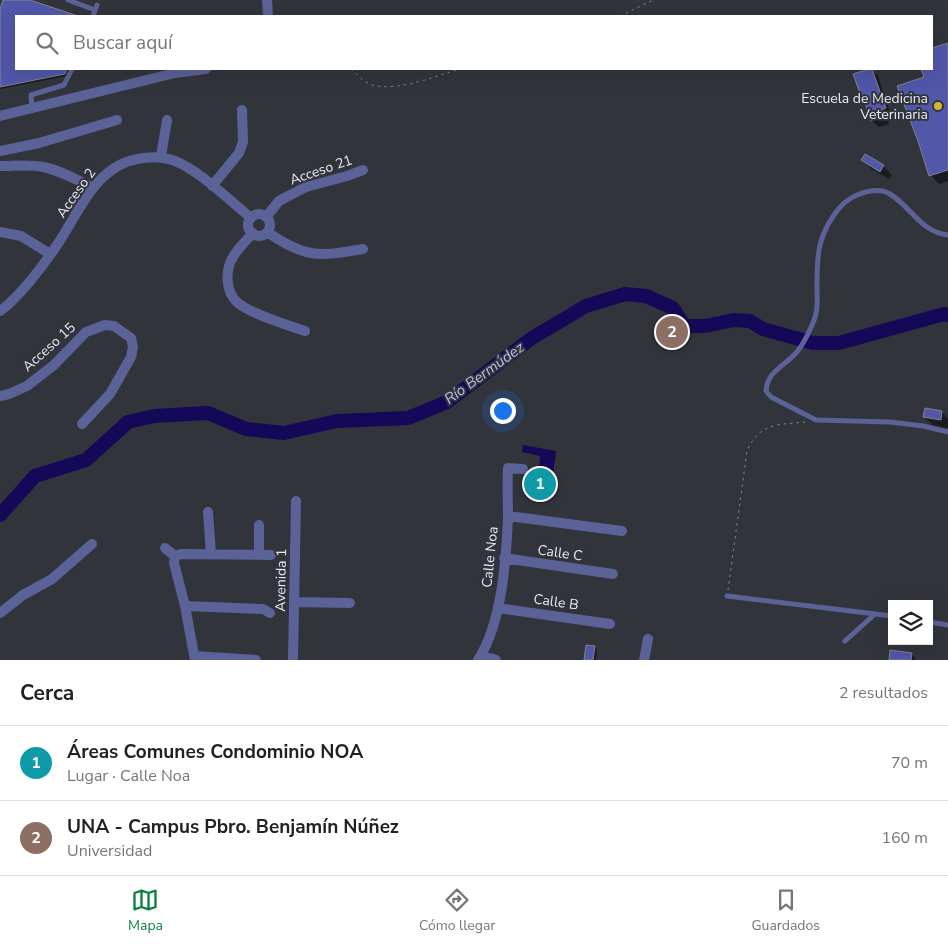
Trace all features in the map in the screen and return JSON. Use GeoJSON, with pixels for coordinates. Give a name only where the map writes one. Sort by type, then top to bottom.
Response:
{"type":"FeatureCollection","features":[{"type":"Feature","properties":{"kind":"street"},"geometry":{"type":"LineString","coordinates":[[266,0],[268,15]]}},
{"type":"Feature","properties":{"kind":"street"},"geometry":{"type":"LineString","coordinates":[[0,116],[175,73],[198,70]]}},
{"type":"Feature","properties":{"kind":"street"},"geometry":{"type":"LineString","coordinates":[[212,186],[239,153],[243,142],[242,110]]}},
{"type":"Feature","properties":{"kind":"street"},"geometry":{"type":"LineString","coordinates":[[0,152],[40,143],[117,120]]}},
{"type":"Feature","properties":{"kind":"street"},"geometry":{"type":"LineString","coordinates":[[167,120],[161,156],[176,161],[190,169],[251,218]]}},
{"type":"Feature","properties":{"kind":"street","name":"Acceso 2"},"geometry":{"type":"LineString","coordinates":[[0,312],[34,276],[93,188],[106,174],[115,166],[129,161],[161,156]]}},
{"type":"Feature","properties":{"kind":"street"},"geometry":{"type":"LineString","coordinates":[[0,166],[30,165],[43,167],[58,171],[93,188]]}},
{"type":"Feature","properties":{"kind":"street","name":"Acceso 21"},"geometry":{"type":"LineString","coordinates":[[266,216],[279,201],[294,192],[363,170]]}},
{"type":"Feature","properties":{"kind":"street"},"geometry":{"type":"LineString","coordinates":[[256,214],[266,216],[270,226],[266,232],[260,235],[253,234],[248,224],[251,218],[256,214]]}},
{"type":"Feature","properties":{"kind":"street"},"geometry":{"type":"LineString","coordinates":[[0,232],[21,236],[50,254]]}},
{"type":"Feature","properties":{"kind":"street"},"geometry":{"type":"LineString","coordinates":[[266,232],[287,246],[302,252],[319,254],[363,249]]}},
{"type":"Feature","properties":{"kind":"street"},"geometry":{"type":"LineString","coordinates":[[253,234],[233,256],[228,266],[227,278],[230,293],[236,302],[246,308],[305,331]]}},
{"type":"Feature","properties":{"kind":"street","name":"Acceso 15"},"geometry":{"type":"LineString","coordinates":[[0,396],[26,386],[54,365],[86,332],[105,325],[114,326],[131,338],[133,346],[131,357],[110,394],[82,424]]}},
{"type":"Feature","properties":{"kind":"street","name":"Calle Noa"},"geometry":{"type":"LineString","coordinates":[[480,658],[490,638],[498,608],[508,516],[506,489],[508,468],[523,469]]}},
{"type":"Feature","properties":{"kind":"street","name":"Avenida 1"},"geometry":{"type":"LineString","coordinates":[[293,660],[296,501]]}},
{"type":"Feature","properties":{"kind":"street"},"geometry":{"type":"LineString","coordinates":[[208,512],[211,554]]}},
{"type":"Feature","properties":{"kind":"street"},"geometry":{"type":"LineString","coordinates":[[508,516],[622,531]]}},
{"type":"Feature","properties":{"kind":"street"},"geometry":{"type":"LineString","coordinates":[[259,525],[259,555]]}},
{"type":"Feature","properties":{"kind":"street"},"geometry":{"type":"LineString","coordinates":[[0,613],[23,595],[52,579],[92,544]]}},
{"type":"Feature","properties":{"kind":"street"},"geometry":{"type":"LineString","coordinates":[[165,548],[175,556]]}},
{"type":"Feature","properties":{"kind":"street"},"geometry":{"type":"LineString","coordinates":[[175,556],[181,554],[271,556]]}},
{"type":"Feature","properties":{"kind":"street"},"geometry":{"type":"LineString","coordinates":[[175,556],[174,562],[195,658],[256,660]]}},
{"type":"Feature","properties":{"kind":"street","name":"Calle C"},"geometry":{"type":"LineString","coordinates":[[504,558],[613,574]]}},
{"type":"Feature","properties":{"kind":"street"},"geometry":{"type":"LineString","coordinates":[[295,602],[350,603]]}},
{"type":"Feature","properties":{"kind":"street"},"geometry":{"type":"LineString","coordinates":[[185,606],[263,609],[270,613]]}},
{"type":"Feature","properties":{"kind":"street","name":"Calle B"},"geometry":{"type":"LineString","coordinates":[[498,608],[610,624]]}},
{"type":"Feature","properties":{"kind":"street"},"geometry":{"type":"LineString","coordinates":[[644,645],[644,660]]}},
{"type":"Feature","properties":{"kind":"street"},"geometry":{"type":"LineString","coordinates":[[480,658],[496,660]]}},
{"type":"Feature","properties":{"kind":"lane"},"geometry":{"type":"LineString","coordinates":[[68,0],[96,8],[93,15]]}},
{"type":"Feature","properties":{"kind":"lane"},"geometry":{"type":"LineString","coordinates":[[32,109],[32,95],[64,85],[72,70]]}},
{"type":"Feature","properties":{"kind":"lane"},"geometry":{"type":"LineString","coordinates":[[948,235],[933,231],[920,222],[900,202],[889,194],[879,191],[866,192],[854,196],[842,204],[829,222],[821,238],[818,261],[817,304],[813,324],[796,353],[770,375],[766,384],[766,392],[771,398],[816,420],[890,422],[948,432]]}},
{"type":"Feature","properties":{"kind":"lane"},"geometry":{"type":"LineString","coordinates":[[727,596],[888,616]]}},
{"type":"Feature","properties":{"kind":"lane"},"geometry":{"type":"LineString","coordinates":[[845,641],[875,614]]}},
{"type":"Feature","properties":{"kind":"lane"},"geometry":{"type":"LineString","coordinates":[[933,623],[948,625]]}},
{"type":"Feature","properties":{"kind":"path"},"geometry":{"type":"LineString","coordinates":[[622,15],[653,0]]}},
{"type":"Feature","properties":{"kind":"path"},"geometry":{"type":"LineString","coordinates":[[352,70],[359,77],[372,84],[386,86],[408,84],[457,70]]}},
{"type":"Feature","properties":{"kind":"path"},"geometry":{"type":"LineString","coordinates":[[727,596],[747,450],[752,440],[759,432],[769,426],[816,420]]}},
{"type":"Feature","properties":{"kind":"shaded area"},"geometry":{"type":"Polygon","coordinates":[[[523,445],[556,451],[553,475],[539,472],[540,456],[522,452],[523,445]]]}},
{"type":"Feature","properties":{"kind":"building"},"geometry":{"type":"Polygon","coordinates":[[[3,0],[30,0],[75,15],[15,15],[15,70],[67,70],[65,74],[0,87],[0,9],[3,0]]]}},
{"type":"Feature","properties":{"kind":"building","name":"Escuela de Medicina Veterinaria"},"geometry":{"type":"Polygon","coordinates":[[[948,43],[948,170],[929,176],[897,86],[924,77],[921,70],[933,70],[933,48],[948,43]]]}},
{"type":"Feature","properties":{"kind":"building"},"geometry":{"type":"Polygon","coordinates":[[[872,70],[886,108],[881,110],[883,117],[871,121],[853,74],[872,70]]]}},
{"type":"Feature","properties":{"kind":"building"},"geometry":{"type":"Polygon","coordinates":[[[865,154],[884,165],[880,172],[861,160],[865,154]]]}},
{"type":"Feature","properties":{"kind":"building"},"geometry":{"type":"Polygon","coordinates":[[[925,408],[942,411],[941,420],[923,417],[925,408]]]}},
{"type":"Feature","properties":{"kind":"building"},"geometry":{"type":"Polygon","coordinates":[[[526,476],[555,479],[553,493],[525,490],[526,476]]]}},
{"type":"Feature","properties":{"kind":"building"},"geometry":{"type":"Polygon","coordinates":[[[586,645],[595,646],[593,660],[584,660],[586,645]]]}},
{"type":"Feature","properties":{"kind":"building"},"geometry":{"type":"Polygon","coordinates":[[[890,650],[912,653],[911,660],[889,660],[890,650]]]}},
{"type":"Feature","properties":{"kind":"waterway","name":"Río Bermúdez"},"geometry":{"type":"LineString","coordinates":[[0,515],[35,476],[86,460],[128,422],[154,416],[208,413],[246,429],[284,433],[337,421],[408,418],[447,402],[532,338],[586,306],[625,294],[646,296],[673,308],[684,326],[705,326],[734,320],[750,321],[763,329],[813,343],[839,343],[944,314],[948,315]]}},
{"type":"Feature","properties":{"kind":"place","name":"Escuela de Medicina Veterinaria"},"geometry":{"type":"Point","coordinates":[938,106]}},
{"type":"Feature","properties":{"kind":"place","name":"UNA - Campus Pbro. Benjamín Núñez"},"geometry":{"type":"Point","coordinates":[672,332]}},
{"type":"Feature","properties":{"kind":"place","name":"Áreas Comunes Condominio NOA"},"geometry":{"type":"Point","coordinates":[540,484]}}]}
